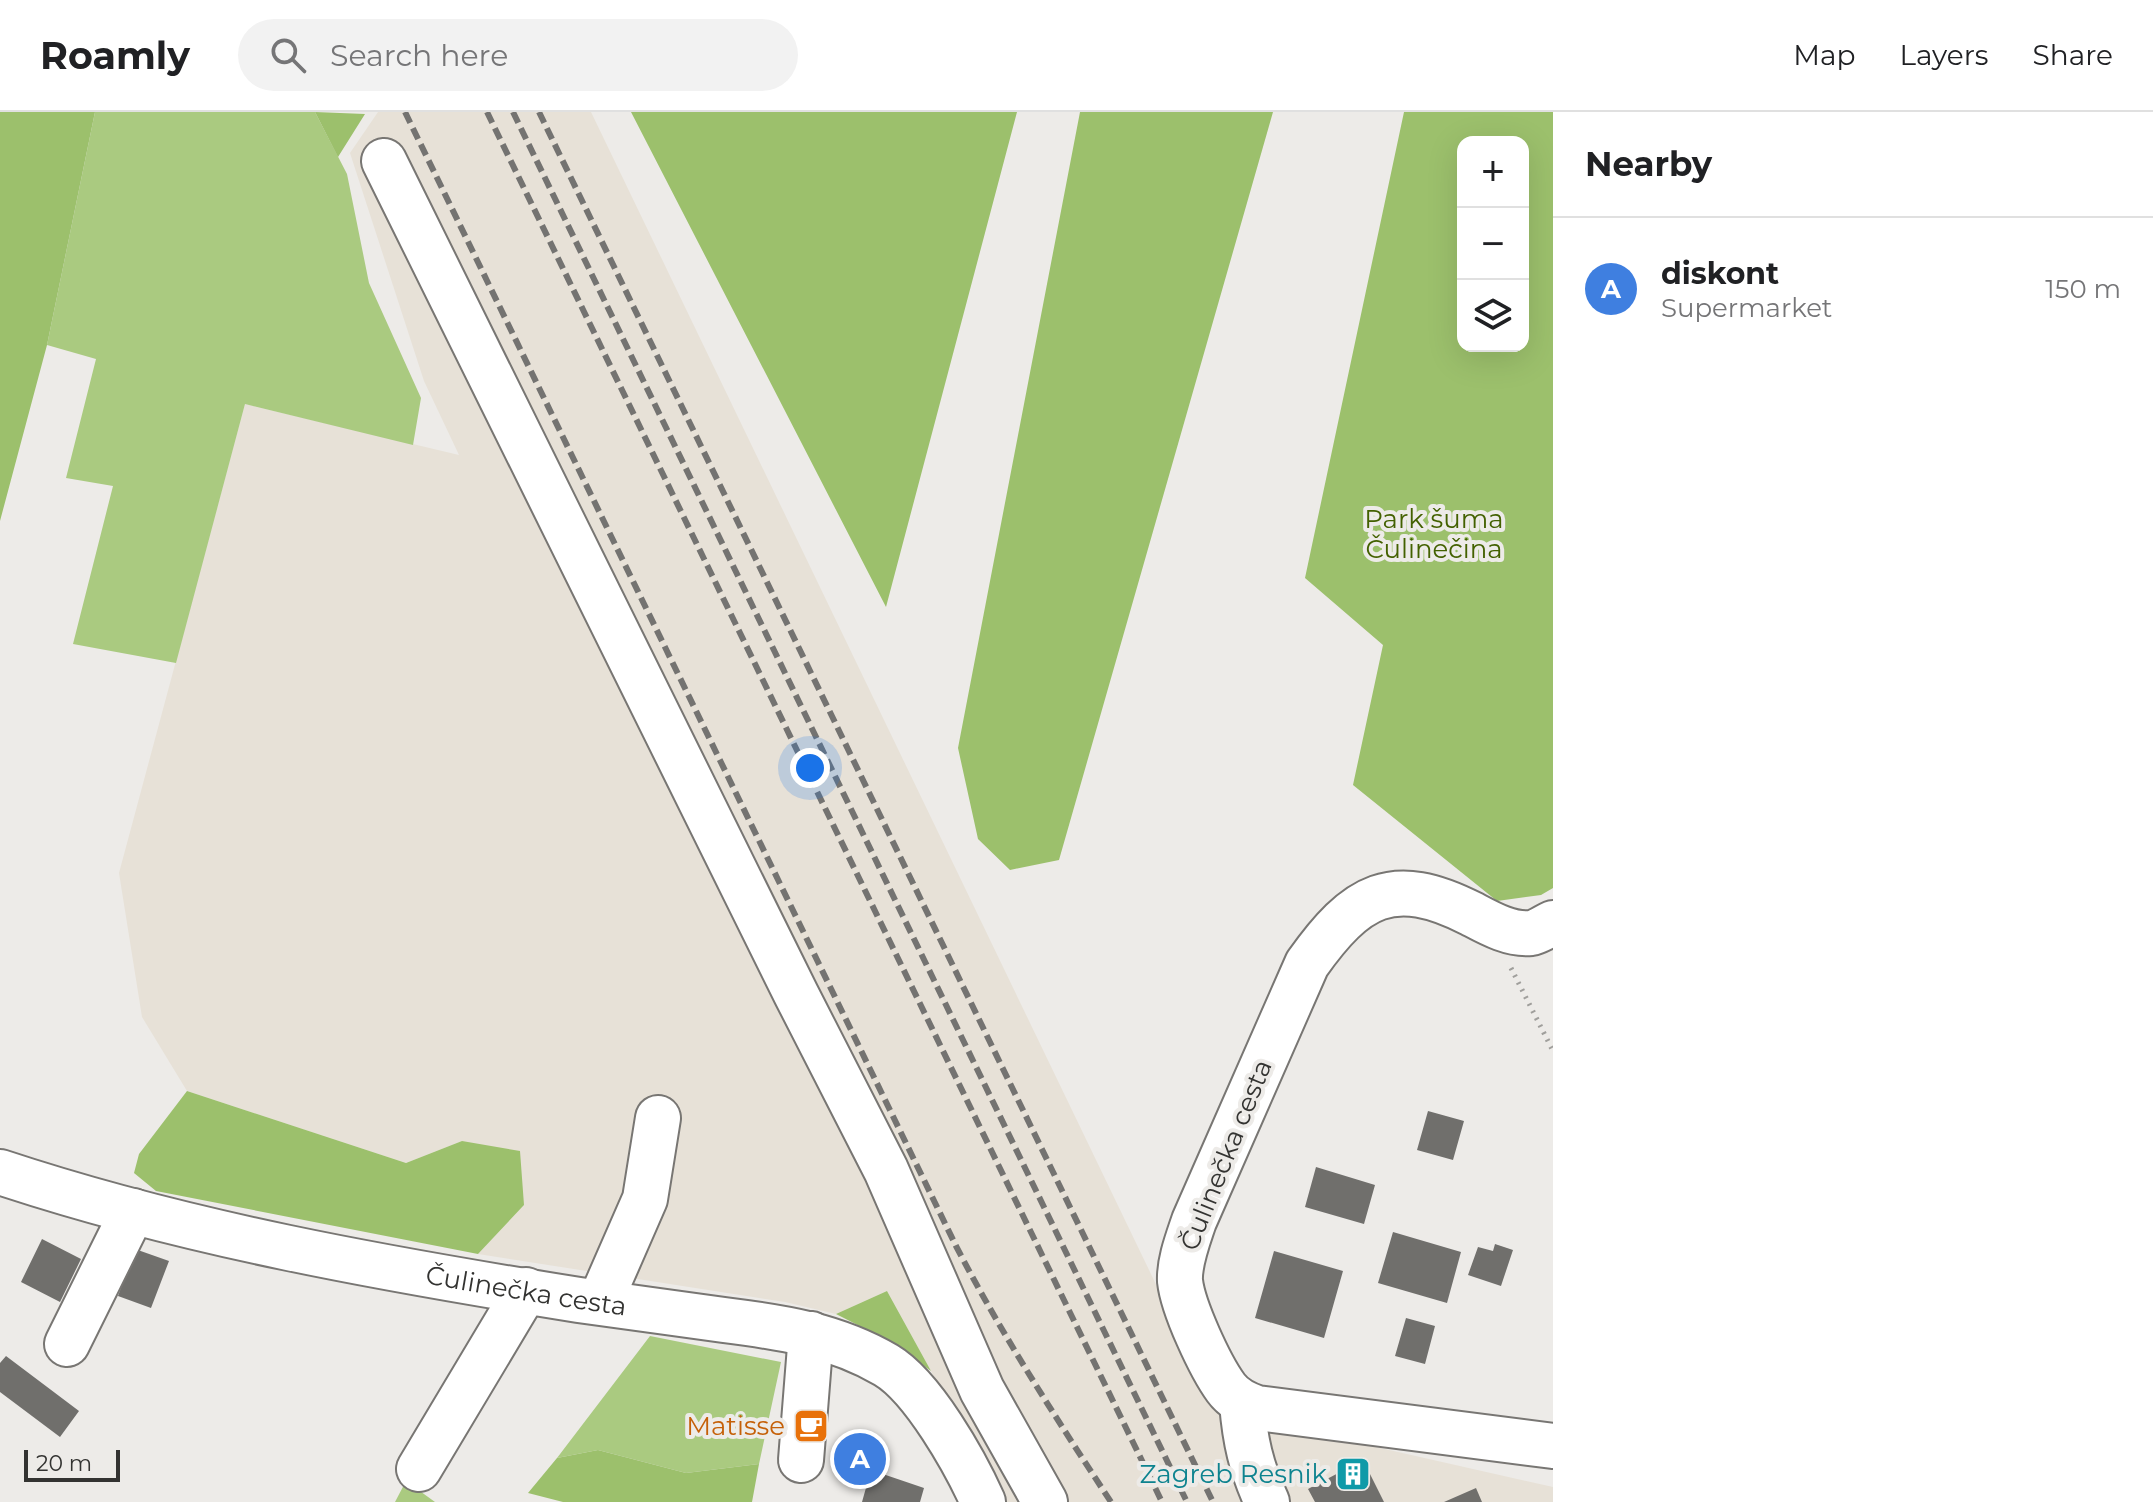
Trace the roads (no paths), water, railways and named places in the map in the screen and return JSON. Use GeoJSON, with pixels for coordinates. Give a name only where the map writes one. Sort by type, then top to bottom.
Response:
{"type":"FeatureCollection","features":[{"type":"Feature","properties":{"kind":"street"},"geometry":{"type":"LineString","coordinates":[[384,161],[886,1170],[982,1390],[1045,1502]]}},
{"type":"Feature","properties":{"kind":"street","name":"Čulinečka cesta"},"geometry":{"type":"LineString","coordinates":[[1242,1403],[1227,1389],[1186,1311],[1180,1278],[1194,1221],[1307,964],[1330,931],[1352,911],[1386,894],[1412,892],[1442,899],[1508,931],[1532,933],[1553,923]]}},
{"type":"Feature","properties":{"kind":"street"},"geometry":{"type":"LineString","coordinates":[[600,1302],[645,1199],[658,1118]]}},
{"type":"Feature","properties":{"kind":"street","name":"Čulinečka cesta"},"geometry":{"type":"LineString","coordinates":[[0,1172],[78,1198],[304,1252],[811,1334],[843,1344],[888,1366],[914,1390],[934,1416],[983,1502]]}},
{"type":"Feature","properties":{"kind":"street"},"geometry":{"type":"LineString","coordinates":[[67,1344],[133,1211]]}},
{"type":"Feature","properties":{"kind":"street"},"geometry":{"type":"LineString","coordinates":[[419,1469],[526,1290]]}},
{"type":"Feature","properties":{"kind":"street"},"geometry":{"type":"LineString","coordinates":[[801,1460],[811,1334]]}},
{"type":"Feature","properties":{"kind":"street"},"geometry":{"type":"LineString","coordinates":[[934,1416],[982,1390]]}},
{"type":"Feature","properties":{"kind":"street"},"geometry":{"type":"LineString","coordinates":[[1267,1502],[1253,1473],[1244,1432],[1242,1403],[1257,1408],[1553,1446]]}},
{"type":"Feature","properties":{"kind":"railway"},"geometry":{"type":"LineString","coordinates":[[405,112],[956,1246],[1011,1344],[1111,1502]]}},
{"type":"Feature","properties":{"kind":"railway"},"geometry":{"type":"LineString","coordinates":[[487,112],[1162,1502]]}},
{"type":"Feature","properties":{"kind":"railway"},"geometry":{"type":"LineString","coordinates":[[513,112],[1187,1502]]}},
{"type":"Feature","properties":{"kind":"railway"},"geometry":{"type":"LineString","coordinates":[[539,112],[1213,1502]]}},
{"type":"Feature","properties":{"kind":"place","name":"Matisse"},"geometry":{"type":"Point","coordinates":[811,1426]}},
{"type":"Feature","properties":{"kind":"place","name":"diskont"},"geometry":{"type":"Point","coordinates":[860,1459]}},
{"type":"Feature","properties":{"kind":"place","name":"Zagreb Resnik"},"geometry":{"type":"Point","coordinates":[1353,1474]}},
{"type":"Feature","properties":{"kind":"park label","name":"Park šuma Čulinečina"},"geometry":{"type":"Point","coordinates":[1434,534]}}]}
